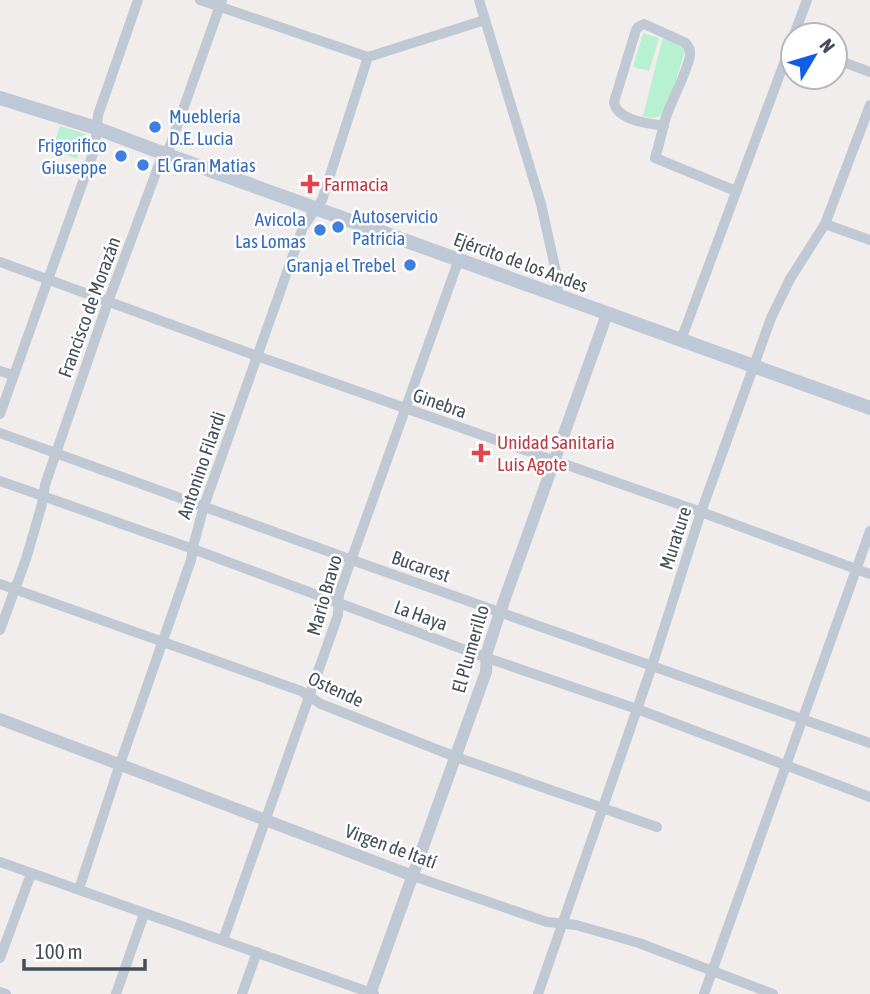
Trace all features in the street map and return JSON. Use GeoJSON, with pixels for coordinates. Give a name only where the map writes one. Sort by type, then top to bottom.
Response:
{"type":"FeatureCollection","features":[{"type":"Feature","properties":{"kind":"main road","name":"Ejército de los Andes"},"geometry":{"type":"LineString","coordinates":[[0,98],[96,128],[870,408]]}},
{"type":"Feature","properties":{"kind":"street"},"geometry":{"type":"LineString","coordinates":[[0,414],[95,148],[98,114],[138,0]]}},
{"type":"Feature","properties":{"kind":"street"},"geometry":{"type":"LineString","coordinates":[[200,0],[220,4],[368,57],[485,20]]}},
{"type":"Feature","properties":{"kind":"street"},"geometry":{"type":"LineString","coordinates":[[479,0],[541,204],[558,281],[557,296]]}},
{"type":"Feature","properties":{"kind":"street"},"geometry":{"type":"LineString","coordinates":[[800,21],[807,0]]}},
{"type":"Feature","properties":{"kind":"street","name":"Francisco de Morazán"},"geometry":{"type":"LineString","coordinates":[[0,630],[26,559],[45,485],[108,302],[160,162],[170,146],[220,4]]}},
{"type":"Feature","properties":{"kind":"street"},"geometry":{"type":"LineString","coordinates":[[664,126],[632,119],[614,107],[636,30],[644,24],[684,41],[690,48],[655,158],[736,191]]}},
{"type":"Feature","properties":{"kind":"street","name":"Antonino Filardi"},"geometry":{"type":"LineString","coordinates":[[79,889],[191,560],[204,506],[303,227],[324,193],[368,57]]}},
{"type":"Feature","properties":{"kind":"street"},"geometry":{"type":"LineString","coordinates":[[849,64],[870,72]]}},
{"type":"Feature","properties":{"kind":"street"},"geometry":{"type":"LineString","coordinates":[[681,340],[779,78]]}},
{"type":"Feature","properties":{"kind":"street","name":"Murature"},"geometry":{"type":"LineString","coordinates":[[538,994],[652,666],[701,512],[771,318],[785,289],[825,223],[870,105]]}},
{"type":"Feature","properties":{"kind":"street"},"geometry":{"type":"LineString","coordinates":[[825,223],[870,240]]}},
{"type":"Feature","properties":{"kind":"street","name":"Mario Bravo"},"geometry":{"type":"LineString","coordinates":[[223,940],[338,615],[339,594],[459,259]]}},
{"type":"Feature","properties":{"kind":"street","name":"Ginebra"},"geometry":{"type":"LineString","coordinates":[[0,262],[870,574]]}},
{"type":"Feature","properties":{"kind":"street","name":"El Plumerillo"},"geometry":{"type":"LineString","coordinates":[[371,994],[486,672],[488,647],[500,612],[607,314]]}},
{"type":"Feature","properties":{"kind":"street"},"geometry":{"type":"LineString","coordinates":[[0,371],[13,375]]}},
{"type":"Feature","properties":{"kind":"street","name":"Bucarest"},"geometry":{"type":"LineString","coordinates":[[0,433],[870,743]]}},
{"type":"Feature","properties":{"kind":"street","name":"La Haya"},"geometry":{"type":"LineString","coordinates":[[0,481],[487,658],[637,709],[870,797]]}},
{"type":"Feature","properties":{"kind":"street"},"geometry":{"type":"LineString","coordinates":[[704,994],[870,531]]}},
{"type":"Feature","properties":{"kind":"street","name":"Ostende"},"geometry":{"type":"LineString","coordinates":[[0,584],[301,691],[321,704],[456,757],[657,827]]}},
{"type":"Feature","properties":{"kind":"street","name":"Virgen de Itatí"},"geometry":{"type":"LineString","coordinates":[[0,719],[413,876],[547,922],[576,925],[639,943],[773,994]]}},
{"type":"Feature","properties":{"kind":"street"},"geometry":{"type":"LineString","coordinates":[[0,862],[371,994]]}},
{"type":"Feature","properties":{"kind":"street"},"geometry":{"type":"LineString","coordinates":[[0,958],[31,874]]}},
{"type":"Feature","properties":{"kind":"street"},"geometry":{"type":"LineString","coordinates":[[116,994],[144,914]]}},
{"type":"Feature","properties":{"kind":"street"},"geometry":{"type":"LineString","coordinates":[[242,994],[257,952]]}},
{"type":"Feature","properties":{"kind":"street"},"geometry":{"type":"LineString","coordinates":[[0,992],[6,994]]}},
{"type":"Feature","properties":{"kind":"green space"},"geometry":{"type":"Polygon","coordinates":[[[643,33],[659,38],[649,71],[633,67],[643,33]]]}},
{"type":"Feature","properties":{"kind":"green space"},"geometry":{"type":"Polygon","coordinates":[[[666,36],[683,44],[685,51],[666,111],[658,117],[643,116],[660,49],[666,36]]]}},
{"type":"Feature","properties":{"kind":"green space"},"geometry":{"type":"Polygon","coordinates":[[[60,126],[86,134],[77,159],[52,150],[60,126]]]}},
{"type":"Feature","properties":{"kind":"place","name":"Mueblería D.E. Lucia"},"geometry":{"type":"Point","coordinates":[155,127]}},
{"type":"Feature","properties":{"kind":"place","name":"Frigorifico Giuseppe"},"geometry":{"type":"Point","coordinates":[121,156]}},
{"type":"Feature","properties":{"kind":"place","name":"El Gran Matias"},"geometry":{"type":"Point","coordinates":[143,165]}},
{"type":"Feature","properties":{"kind":"place","name":"Farmacia"},"geometry":{"type":"Point","coordinates":[310,184]}},
{"type":"Feature","properties":{"kind":"place","name":"Autoservicio Patricia"},"geometry":{"type":"Point","coordinates":[338,227]}},
{"type":"Feature","properties":{"kind":"place","name":"Avicola Las Lomas"},"geometry":{"type":"Point","coordinates":[320,230]}},
{"type":"Feature","properties":{"kind":"place","name":"Granja el Trebel"},"geometry":{"type":"Point","coordinates":[410,265]}},
{"type":"Feature","properties":{"kind":"place","name":"Unidad Sanitaria Luis Agote"},"geometry":{"type":"Point","coordinates":[481,453]}}]}
